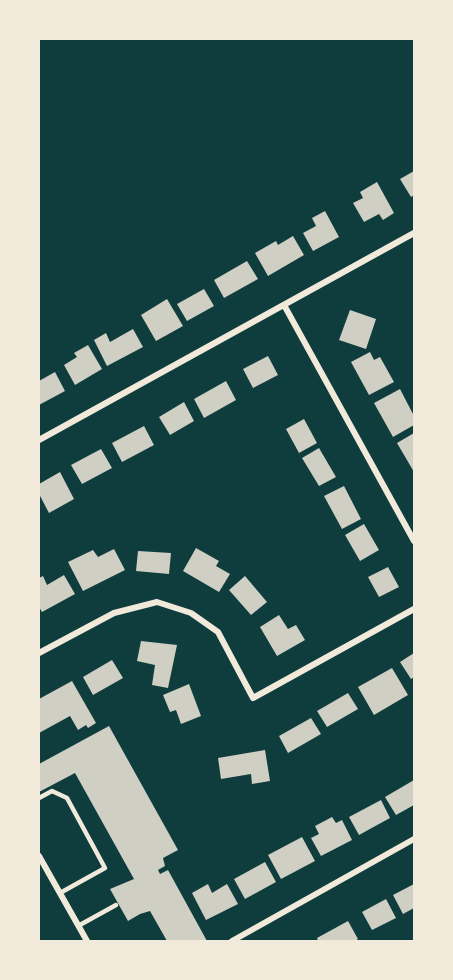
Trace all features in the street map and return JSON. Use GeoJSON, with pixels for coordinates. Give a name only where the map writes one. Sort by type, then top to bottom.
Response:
{"type":"FeatureCollection","features":[{"type":"Feature","properties":{"kind":"street"},"geometry":{"type":"LineString","coordinates":[[39,440],[414,233]]}},
{"type":"Feature","properties":{"kind":"street"},"geometry":{"type":"LineString","coordinates":[[284,305],[414,542]]}},
{"type":"Feature","properties":{"kind":"street"},"geometry":{"type":"LineString","coordinates":[[39,653],[114,612],[157,602],[191,613],[218,632],[253,698],[414,609]]}},
{"type":"Feature","properties":{"kind":"street"},"geometry":{"type":"LineString","coordinates":[[232,941],[414,839]]}},
{"type":"Feature","properties":{"kind":"street"},"geometry":{"type":"LineString","coordinates":[[39,856],[87,941]]}},
{"type":"Feature","properties":{"kind":"lane"},"geometry":{"type":"LineString","coordinates":[[39,798],[52,791],[67,798],[105,868],[60,893]]}},
{"type":"Feature","properties":{"kind":"lane"},"geometry":{"type":"LineString","coordinates":[[78,926],[116,905]]}},
{"type":"Feature","properties":{"kind":"building"},"geometry":{"type":"Polygon","coordinates":[[[414,171],[414,195],[411,197],[400,179],[414,171]]]}},
{"type":"Feature","properties":{"kind":"building"},"geometry":{"type":"Polygon","coordinates":[[[377,182],[394,213],[383,220],[379,214],[364,222],[353,203],[363,198],[360,192],[377,182]]]}},
{"type":"Feature","properties":{"kind":"building"},"geometry":{"type":"Polygon","coordinates":[[[325,211],[339,237],[313,251],[303,233],[316,226],[312,218],[325,211]]]}},
{"type":"Feature","properties":{"kind":"building"},"geometry":{"type":"Polygon","coordinates":[[[293,236],[304,255],[268,276],[255,253],[276,241],[278,245],[293,236]]]}},
{"type":"Feature","properties":{"kind":"building"},"geometry":{"type":"Polygon","coordinates":[[[247,261],[258,279],[224,298],[214,280],[247,261]]]}},
{"type":"Feature","properties":{"kind":"building"},"geometry":{"type":"Polygon","coordinates":[[[204,289],[214,306],[187,321],[177,304],[204,289]]]}},
{"type":"Feature","properties":{"kind":"building"},"geometry":{"type":"Polygon","coordinates":[[[167,299],[183,326],[156,341],[141,315],[167,299]]]}},
{"type":"Feature","properties":{"kind":"building"},"geometry":{"type":"Polygon","coordinates":[[[350,310],[376,319],[366,349],[339,340],[350,310]]]}},
{"type":"Feature","properties":{"kind":"building"},"geometry":{"type":"Polygon","coordinates":[[[133,329],[143,347],[107,366],[94,340],[106,333],[110,342],[133,329]]]}},
{"type":"Feature","properties":{"kind":"building"},"geometry":{"type":"Polygon","coordinates":[[[88,345],[102,369],[75,385],[64,365],[77,357],[74,353],[88,345]]]}},
{"type":"Feature","properties":{"kind":"building"},"geometry":{"type":"Polygon","coordinates":[[[370,352],[374,360],[380,357],[394,382],[369,395],[351,362],[370,352]]]}},
{"type":"Feature","properties":{"kind":"building"},"geometry":{"type":"Polygon","coordinates":[[[268,356],[278,375],[253,388],[243,369],[268,356]]]}},
{"type":"Feature","properties":{"kind":"building"},"geometry":{"type":"Polygon","coordinates":[[[55,372],[65,391],[39,405],[39,381],[55,372]]]}},
{"type":"Feature","properties":{"kind":"building"},"geometry":{"type":"Polygon","coordinates":[[[226,381],[236,400],[204,418],[194,399],[226,381]]]}},
{"type":"Feature","properties":{"kind":"building"},"geometry":{"type":"Polygon","coordinates":[[[400,389],[414,416],[414,425],[393,437],[374,403],[400,389]]]}},
{"type":"Feature","properties":{"kind":"building"},"geometry":{"type":"Polygon","coordinates":[[[184,402],[194,421],[170,435],[159,417],[184,402]]]}},
{"type":"Feature","properties":{"kind":"building"},"geometry":{"type":"Polygon","coordinates":[[[304,419],[317,443],[299,453],[286,429],[304,419]]]}},
{"type":"Feature","properties":{"kind":"building"},"geometry":{"type":"Polygon","coordinates":[[[144,426],[154,445],[122,462],[112,443],[144,426]]]}},
{"type":"Feature","properties":{"kind":"building"},"geometry":{"type":"Polygon","coordinates":[[[414,433],[414,472],[397,443],[414,433]]]}},
{"type":"Feature","properties":{"kind":"building"},"geometry":{"type":"Polygon","coordinates":[[[319,448],[336,477],[319,486],[302,458],[319,448]]]}},
{"type":"Feature","properties":{"kind":"building"},"geometry":{"type":"Polygon","coordinates":[[[101,449],[112,468],[82,484],[71,465],[101,449]]]}},
{"type":"Feature","properties":{"kind":"building"},"geometry":{"type":"Polygon","coordinates":[[[60,472],[74,499],[49,513],[39,494],[39,484],[60,472]]]}},
{"type":"Feature","properties":{"kind":"building"},"geometry":{"type":"Polygon","coordinates":[[[344,486],[361,519],[342,529],[324,496],[344,486]]]}},
{"type":"Feature","properties":{"kind":"building"},"geometry":{"type":"Polygon","coordinates":[[[364,524],[379,550],[360,561],[345,535],[364,524]]]}},
{"type":"Feature","properties":{"kind":"building"},"geometry":{"type":"Polygon","coordinates":[[[196,548],[219,561],[216,566],[230,574],[219,592],[183,571],[196,548]]]}},
{"type":"Feature","properties":{"kind":"building"},"geometry":{"type":"Polygon","coordinates":[[[114,549],[125,570],[83,591],[68,562],[93,550],[98,557],[114,549]]]}},
{"type":"Feature","properties":{"kind":"building"},"geometry":{"type":"Polygon","coordinates":[[[138,551],[171,553],[169,574],[136,571],[138,551]]]}},
{"type":"Feature","properties":{"kind":"building"},"geometry":{"type":"Polygon","coordinates":[[[388,567],[399,587],[379,597],[368,577],[388,567]]]}},
{"type":"Feature","properties":{"kind":"building"},"geometry":{"type":"Polygon","coordinates":[[[64,575],[75,594],[42,612],[39,607],[39,578],[43,576],[47,585],[64,575]]]}},
{"type":"Feature","properties":{"kind":"building"},"geometry":{"type":"Polygon","coordinates":[[[245,576],[267,602],[251,615],[229,590],[245,576]]]}},
{"type":"Feature","properties":{"kind":"building"},"geometry":{"type":"Polygon","coordinates":[[[279,615],[288,629],[296,625],[305,640],[277,656],[260,627],[279,615]]]}},
{"type":"Feature","properties":{"kind":"building"},"geometry":{"type":"Polygon","coordinates":[[[141,641],[177,645],[168,688],[152,685],[155,665],[137,661],[141,641]]]}},
{"type":"Feature","properties":{"kind":"building"},"geometry":{"type":"Polygon","coordinates":[[[414,653],[414,677],[411,679],[400,662],[414,653]]]}},
{"type":"Feature","properties":{"kind":"building"},"geometry":{"type":"Polygon","coordinates":[[[112,660],[123,678],[93,695],[83,677],[112,660]]]}},
{"type":"Feature","properties":{"kind":"building"},"geometry":{"type":"Polygon","coordinates":[[[392,668],[408,695],[374,715],[358,687],[392,668]]]}},
{"type":"Feature","properties":{"kind":"building"},"geometry":{"type":"Polygon","coordinates":[[[72,681],[96,723],[78,730],[70,716],[39,733],[39,699],[72,681]]]}},
{"type":"Feature","properties":{"kind":"building"},"geometry":{"type":"Polygon","coordinates":[[[189,684],[201,716],[181,724],[176,710],[170,712],[163,695],[189,684]]]}},
{"type":"Feature","properties":{"kind":"building"},"geometry":{"type":"Polygon","coordinates":[[[348,693],[358,709],[327,727],[317,711],[348,693]]]}},
{"type":"Feature","properties":{"kind":"building"},"geometry":{"type":"Polygon","coordinates":[[[311,718],[321,734],[288,753],[279,736],[311,718]]]}},
{"type":"Feature","properties":{"kind":"building"},"geometry":{"type":"Polygon","coordinates":[[[109,726],[178,850],[163,858],[165,866],[158,870],[160,874],[168,870],[207,941],[167,941],[150,911],[128,921],[110,889],[134,879],[75,773],[39,792],[39,764],[109,726]]]}},
{"type":"Feature","properties":{"kind":"building"},"geometry":{"type":"Polygon","coordinates":[[[265,750],[270,781],[252,784],[251,774],[221,779],[218,758],[265,750]]]}},
{"type":"Feature","properties":{"kind":"building"},"geometry":{"type":"Polygon","coordinates":[[[414,780],[414,805],[396,815],[385,797],[414,780]]]}},
{"type":"Feature","properties":{"kind":"building"},"geometry":{"type":"Polygon","coordinates":[[[381,800],[390,818],[359,835],[349,817],[381,800]]]}},
{"type":"Feature","properties":{"kind":"building"},"geometry":{"type":"Polygon","coordinates":[[[332,817],[336,823],[342,820],[352,840],[321,856],[311,838],[319,834],[315,826],[332,817]]]}},
{"type":"Feature","properties":{"kind":"building"},"geometry":{"type":"Polygon","coordinates":[[[302,837],[315,861],[281,879],[268,855],[302,837]]]}},
{"type":"Feature","properties":{"kind":"building"},"geometry":{"type":"Polygon","coordinates":[[[265,862],[276,882],[245,899],[234,879],[265,862]]]}},
{"type":"Feature","properties":{"kind":"building"},"geometry":{"type":"Polygon","coordinates":[[[208,884],[212,893],[227,884],[238,904],[206,920],[192,893],[208,884]]]}},
{"type":"Feature","properties":{"kind":"building"},"geometry":{"type":"Polygon","coordinates":[[[414,884],[414,908],[403,914],[393,895],[414,884]]]}},
{"type":"Feature","properties":{"kind":"building"},"geometry":{"type":"Polygon","coordinates":[[[386,899],[396,918],[372,930],[362,912],[386,899]]]}},
{"type":"Feature","properties":{"kind":"building"},"geometry":{"type":"Polygon","coordinates":[[[348,921],[358,939],[355,941],[318,941],[317,938],[348,921]]]}}]}
